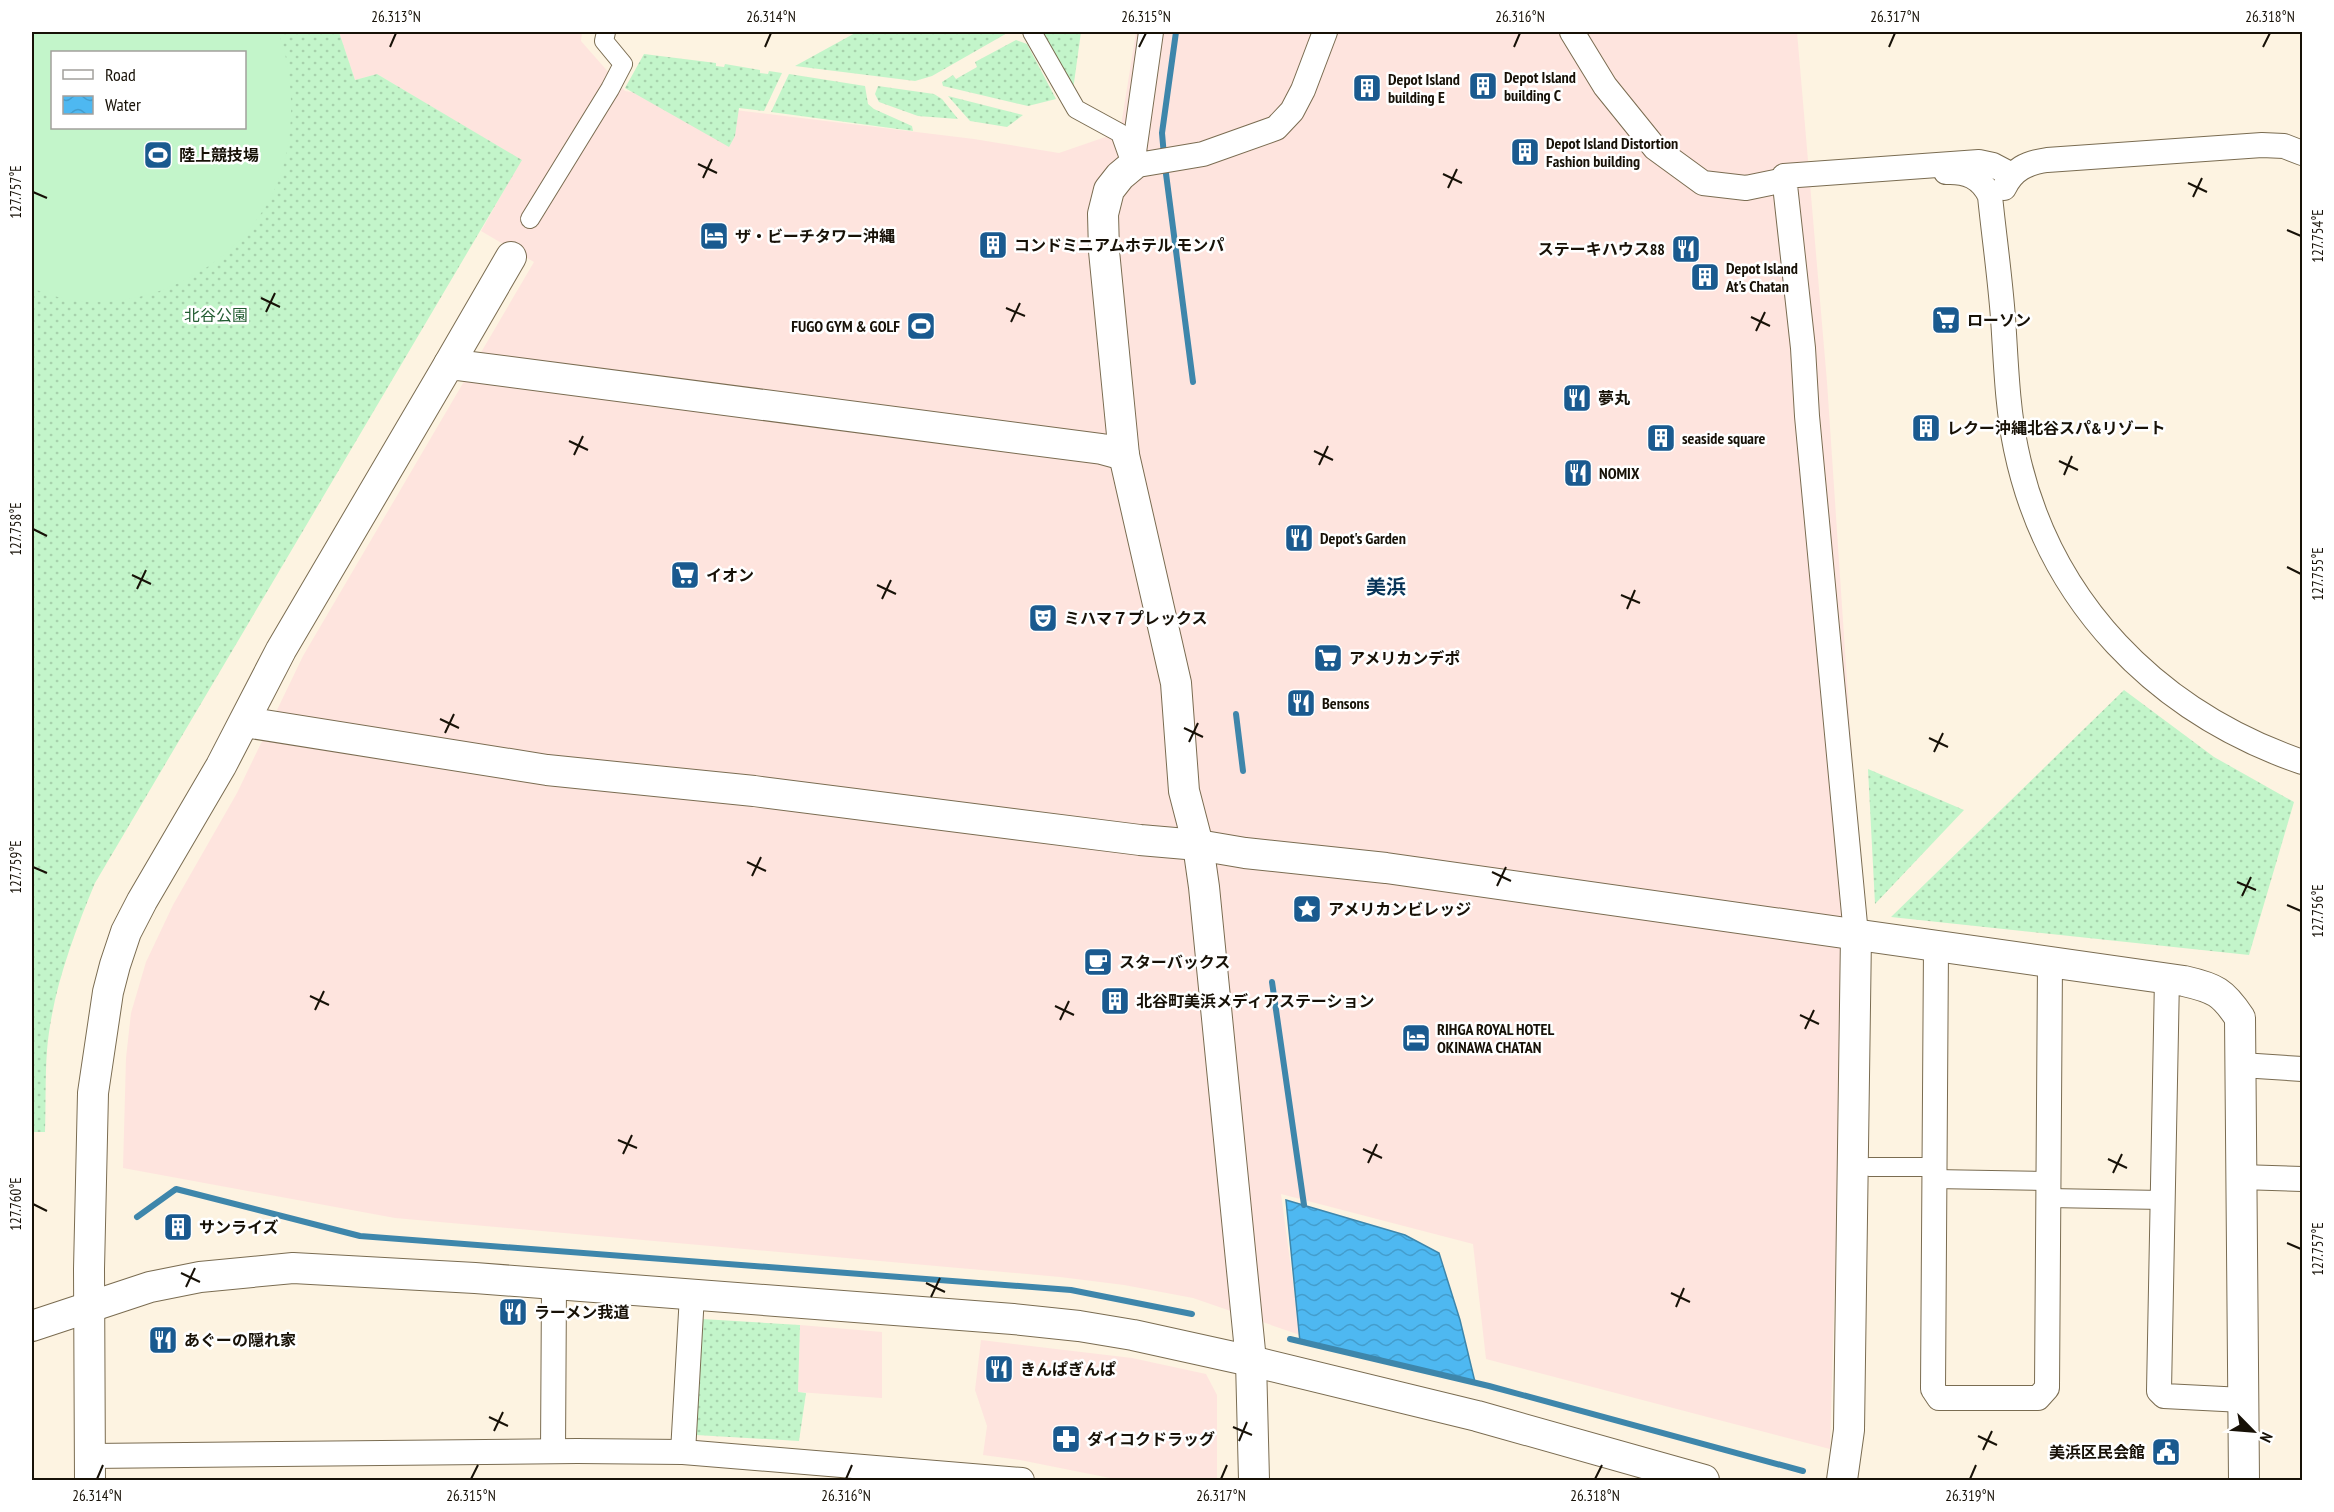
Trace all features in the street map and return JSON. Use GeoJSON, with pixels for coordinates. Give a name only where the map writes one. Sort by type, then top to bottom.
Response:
{"type":"FeatureCollection","features":[{"type":"Feature","properties":{"kind":"street"},"geometry":{"type":"LineString","coordinates":[[531,219],[610,88],[622,64],[604,41],[606,32]]}},
{"type":"Feature","properties":{"kind":"street"},"geometry":{"type":"LineString","coordinates":[[1032,32],[1076,109],[1120,133],[1132,166]]}},
{"type":"Feature","properties":{"kind":"street"},"geometry":{"type":"LineString","coordinates":[[1132,166],[1151,32]]}},
{"type":"Feature","properties":{"kind":"street"},"geometry":{"type":"LineString","coordinates":[[1254,1480],[1251,1361],[1198,845],[1184,791],[1176,683],[1124,455],[1104,251],[1103,214],[1109,190],[1132,166],[1203,154],[1276,128],[1292,111],[1303,90],[1325,32]]}},
{"type":"Feature","properties":{"kind":"street"},"geometry":{"type":"LineString","coordinates":[[1572,32],[1605,86],[1655,148],[1703,183],[1746,188],[1785,180],[1979,162],[1999,167],[2012,175]]}},
{"type":"Feature","properties":{"kind":"street"},"geometry":{"type":"LineString","coordinates":[[2001,297],[2005,285],[2001,202],[2003,191],[2012,175],[2029,164],[2047,160],[2262,145],[2284,146],[2302,153]]}},
{"type":"Feature","properties":{"kind":"street"},"geometry":{"type":"LineString","coordinates":[[1785,180],[1955,172],[1972,176],[1986,187],[1990,196],[2001,297],[2009,404],[2021,471],[2032,508],[2044,536],[2074,590],[2118,647],[2169,693],[2203,717],[2236,735],[2302,762]]}},
{"type":"Feature","properties":{"kind":"street"},"geometry":{"type":"LineString","coordinates":[[1785,180],[1803,348],[1807,416],[1856,935],[1849,1430],[1842,1480]]}},
{"type":"Feature","properties":{"kind":"street"},"geometry":{"type":"LineString","coordinates":[[511,257],[281,650],[245,722],[126,932],[108,992],[93,1094],[90,1306],[91,1468],[553,1451],[683,1452],[1022,1480]]}},
{"type":"Feature","properties":{"kind":"street"},"geometry":{"type":"LineString","coordinates":[[449,364],[1090,447],[1124,455]]}},
{"type":"Feature","properties":{"kind":"street"},"geometry":{"type":"LineString","coordinates":[[245,722],[547,770],[733,788],[1140,840],[1198,845],[1245,853],[1386,868],[2167,978],[2212,988],[2227,999],[2240,1018],[2244,1480]]}},
{"type":"Feature","properties":{"kind":"street"},"geometry":{"type":"LineString","coordinates":[[1936,947],[1933,1389],[1939,1398],[2038,1398],[2047,1388],[2050,963]]}},
{"type":"Feature","properties":{"kind":"street"},"geometry":{"type":"LineString","coordinates":[[2167,978],[2159,1391],[2164,1396],[2243,1400]]}},
{"type":"Feature","properties":{"kind":"street"},"geometry":{"type":"LineString","coordinates":[[2241,1065],[2302,1069]]}},
{"type":"Feature","properties":{"kind":"street"},"geometry":{"type":"LineString","coordinates":[[1869,1167],[1934,1173],[2048,1190],[2163,1200]]}},
{"type":"Feature","properties":{"kind":"street"},"geometry":{"type":"LineString","coordinates":[[2240,1177],[2302,1179]]}},
{"type":"Feature","properties":{"kind":"street"},"geometry":{"type":"LineString","coordinates":[[32,1326],[150,1287],[200,1277],[292,1268],[896,1309],[1079,1326],[1133,1335],[1477,1416],[1704,1480]]}},
{"type":"Feature","properties":{"kind":"street"},"geometry":{"type":"LineString","coordinates":[[553,1451],[554,1285]]}},
{"type":"Feature","properties":{"kind":"street"},"geometry":{"type":"LineString","coordinates":[[683,1452],[692,1295]]}},
{"type":"Feature","properties":{"kind":"shaded area","name":"アメリカンビレッジ"},"geometry":{"type":"Polygon","coordinates":[[[339,32],[582,32],[581,41],[625,91],[743,111],[974,139],[1059,153],[1120,132],[1136,32],[1797,32],[1827,382],[1863,920],[1840,1102],[1830,1449],[1486,1359],[1473,1244],[1281,1194],[1300,1335],[1193,1298],[1124,1285],[1060,1277],[395,1218],[123,1168],[126,1058],[131,1013],[146,962],[173,905],[237,793],[303,656],[534,262],[481,231],[521,160],[377,74],[355,80],[339,32]]]}},
{"type":"Feature","properties":{"kind":"shaded area"},"geometry":{"type":"Polygon","coordinates":[[[800,1325],[882,1332],[882,1398],[798,1392],[800,1325]]]}},
{"type":"Feature","properties":{"kind":"shaded area"},"geometry":{"type":"Polygon","coordinates":[[[981,1340],[1132,1358],[1206,1374],[1217,1395],[1217,1480],[1120,1480],[983,1455],[987,1426],[975,1390],[981,1340]]]}},
{"type":"Feature","properties":{"kind":"green space","name":"北谷公園"},"geometry":{"type":"Polygon","coordinates":[[[32,32],[339,32],[355,80],[377,74],[522,160],[95,883],[71,944],[54,1007],[47,1050],[45,1132],[32,1132],[32,32]]]}},
{"type":"Feature","properties":{"kind":"green space","name":"陸上競技場"},"geometry":{"type":"Polygon","coordinates":[[[32,32],[278,32],[286,58],[291,96],[287,149],[282,170],[266,205],[243,236],[214,262],[181,282],[144,296],[106,302],[68,299],[32,288],[32,32]]]}},
{"type":"Feature","properties":{"kind":"green space"},"geometry":{"type":"Polygon","coordinates":[[[857,32],[1009,32],[932,76],[915,81],[795,66],[857,32]]]}},
{"type":"Feature","properties":{"kind":"green space"},"geometry":{"type":"Polygon","coordinates":[[[1043,32],[1081,32],[1073,90],[1042,34],[1043,32]]]}},
{"type":"Feature","properties":{"kind":"green space"},"geometry":{"type":"Polygon","coordinates":[[[1016,40],[1027,44],[1056,99],[1028,106],[943,86],[942,82],[953,75],[956,79],[977,67],[975,62],[1016,40]]]}},
{"type":"Feature","properties":{"kind":"green space"},"geometry":{"type":"Polygon","coordinates":[[[644,54],[716,63],[716,66],[724,67],[725,64],[760,70],[760,73],[768,74],[769,71],[782,73],[764,111],[739,108],[735,136],[729,147],[625,88],[644,54]]]}},
{"type":"Feature","properties":{"kind":"green space"},"geometry":{"type":"Polygon","coordinates":[[[789,74],[865,86],[868,104],[912,126],[913,131],[771,112],[789,74]]]}},
{"type":"Feature","properties":{"kind":"green space"},"geometry":{"type":"Polygon","coordinates":[[[878,86],[934,94],[942,99],[958,119],[918,116],[879,102],[875,94],[878,86]]]}},
{"type":"Feature","properties":{"kind":"green space"},"geometry":{"type":"Polygon","coordinates":[[[948,96],[1023,115],[1007,127],[970,121],[948,96]]]}},
{"type":"Feature","properties":{"kind":"green space"},"geometry":{"type":"Polygon","coordinates":[[[2124,690],[2214,757],[2294,802],[2249,955],[1891,917],[2124,690]]]}},
{"type":"Feature","properties":{"kind":"green space"},"geometry":{"type":"Polygon","coordinates":[[[1868,769],[1964,810],[1875,904],[1868,769]]]}},
{"type":"Feature","properties":{"kind":"green space"},"geometry":{"type":"Polygon","coordinates":[[[702,1319],[800,1325],[798,1392],[806,1393],[799,1441],[696,1435],[702,1319]]]}},
{"type":"Feature","properties":{"kind":"water"},"geometry":{"type":"Polygon","coordinates":[[[1286,1200],[1405,1235],[1439,1253],[1460,1320],[1475,1382],[1300,1342],[1286,1200]]]}},
{"type":"Feature","properties":{"kind":"waterway"},"geometry":{"type":"LineString","coordinates":[[1164,156],[1162,133],[1176,32]]}},
{"type":"Feature","properties":{"kind":"waterway"},"geometry":{"type":"LineString","coordinates":[[1165,166],[1193,382]]}},
{"type":"Feature","properties":{"kind":"waterway"},"geometry":{"type":"LineString","coordinates":[[1236,714],[1243,771]]}},
{"type":"Feature","properties":{"kind":"waterway"},"geometry":{"type":"LineString","coordinates":[[1272,982],[1304,1205]]}},
{"type":"Feature","properties":{"kind":"waterway"},"geometry":{"type":"LineString","coordinates":[[137,1217],[176,1189],[360,1236],[1071,1290],[1192,1314]]}},
{"type":"Feature","properties":{"kind":"waterway"},"geometry":{"type":"LineString","coordinates":[[1290,1339],[1489,1386],[1803,1471]]}},
{"type":"Feature","properties":{"kind":"place","name":"Depot Island building C"},"geometry":{"type":"Point","coordinates":[1483,86]}},
{"type":"Feature","properties":{"kind":"place","name":"Depot Island building E"},"geometry":{"type":"Point","coordinates":[1367,88]}},
{"type":"Feature","properties":{"kind":"place","name":"Depot Island Distortion Fashion building"},"geometry":{"type":"Point","coordinates":[1525,152]}},
{"type":"Feature","properties":{"kind":"place","name":"陸上競技場"},"geometry":{"type":"Point","coordinates":[158,155]}},
{"type":"Feature","properties":{"kind":"place","name":"ザ・ビーチタワー沖縄"},"geometry":{"type":"Point","coordinates":[714,236]}},
{"type":"Feature","properties":{"kind":"place","name":"コンドミニアムホテル モンパ"},"geometry":{"type":"Point","coordinates":[993,245]}},
{"type":"Feature","properties":{"kind":"place","name":"ステーキハウス88"},"geometry":{"type":"Point","coordinates":[1686,249]}},
{"type":"Feature","properties":{"kind":"place","name":"Depot Island At's Chatan"},"geometry":{"type":"Point","coordinates":[1705,277]}},
{"type":"Feature","properties":{"kind":"place","name":"ローソン"},"geometry":{"type":"Point","coordinates":[1946,320]}},
{"type":"Feature","properties":{"kind":"place","name":"FUGO GYM & GOLF"},"geometry":{"type":"Point","coordinates":[921,326]}},
{"type":"Feature","properties":{"kind":"place","name":"夢丸"},"geometry":{"type":"Point","coordinates":[1577,398]}},
{"type":"Feature","properties":{"kind":"place","name":"レクー沖縄北谷スパ&リゾート"},"geometry":{"type":"Point","coordinates":[1926,428]}},
{"type":"Feature","properties":{"kind":"place","name":"seaside square"},"geometry":{"type":"Point","coordinates":[1661,438]}},
{"type":"Feature","properties":{"kind":"place","name":"NOMIX"},"geometry":{"type":"Point","coordinates":[1578,473]}},
{"type":"Feature","properties":{"kind":"place","name":"Depot's Garden"},"geometry":{"type":"Point","coordinates":[1299,538]}},
{"type":"Feature","properties":{"kind":"place","name":"イオン"},"geometry":{"type":"Point","coordinates":[685,575]}},
{"type":"Feature","properties":{"kind":"place","name":"ミハマ７プレックス"},"geometry":{"type":"Point","coordinates":[1043,618]}},
{"type":"Feature","properties":{"kind":"place","name":"アメリカンデポ"},"geometry":{"type":"Point","coordinates":[1328,658]}},
{"type":"Feature","properties":{"kind":"place","name":"Bensons"},"geometry":{"type":"Point","coordinates":[1301,703]}},
{"type":"Feature","properties":{"kind":"place","name":"アメリカンビレッジ"},"geometry":{"type":"Point","coordinates":[1307,909]}},
{"type":"Feature","properties":{"kind":"place","name":"スターバックス"},"geometry":{"type":"Point","coordinates":[1098,962]}},
{"type":"Feature","properties":{"kind":"place","name":"北谷町美浜メディアステーション"},"geometry":{"type":"Point","coordinates":[1115,1001]}},
{"type":"Feature","properties":{"kind":"place","name":"RIHGA ROYAL HOTEL OKINAWA CHATAN"},"geometry":{"type":"Point","coordinates":[1416,1038]}},
{"type":"Feature","properties":{"kind":"place","name":"サンライズ"},"geometry":{"type":"Point","coordinates":[178,1227]}},
{"type":"Feature","properties":{"kind":"place","name":"ラーメン我道"},"geometry":{"type":"Point","coordinates":[513,1312]}},
{"type":"Feature","properties":{"kind":"place","name":"あぐーの隠れ家"},"geometry":{"type":"Point","coordinates":[163,1340]}},
{"type":"Feature","properties":{"kind":"place","name":"きんぱぎんぱ"},"geometry":{"type":"Point","coordinates":[999,1369]}},
{"type":"Feature","properties":{"kind":"place","name":"ダイコクドラッグ"},"geometry":{"type":"Point","coordinates":[1066,1439]}},
{"type":"Feature","properties":{"kind":"place","name":"美浜区民会館"},"geometry":{"type":"Point","coordinates":[2166,1452]}},
{"type":"Feature","properties":{"kind":"district","name":"美浜"},"geometry":{"type":"Point","coordinates":[1386,587]}}]}
